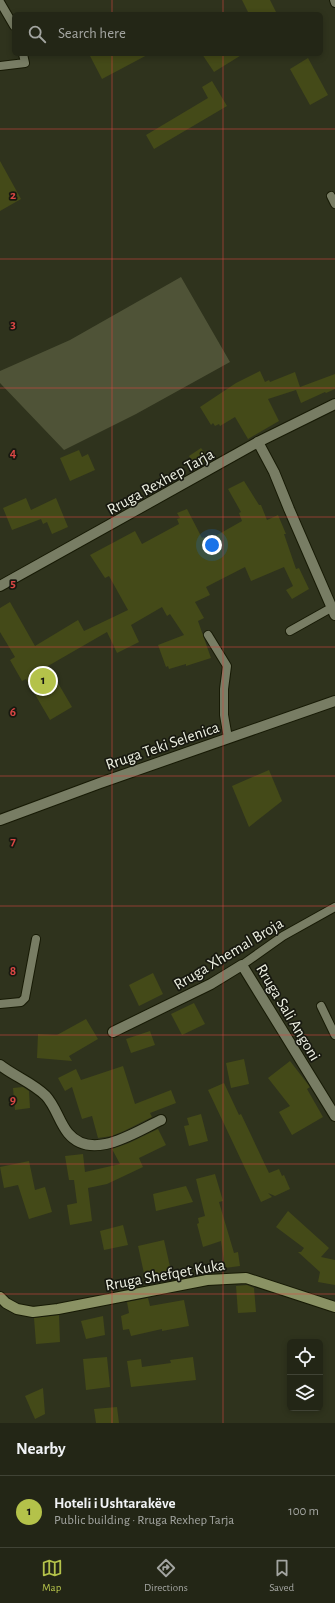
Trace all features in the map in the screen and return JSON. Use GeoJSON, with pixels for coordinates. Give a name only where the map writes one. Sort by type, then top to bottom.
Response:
{"type":"FeatureCollection","features":[{"type":"Feature","properties":{"kind":"street","name":"Rruga Rexhep Tarja"},"geometry":{"type":"LineString","coordinates":[[0,586],[258,442],[335,404]]}},
{"type":"Feature","properties":{"kind":"street"},"geometry":{"type":"LineString","coordinates":[[258,442],[274,472],[333,612]]}},
{"type":"Feature","properties":{"kind":"street","name":"Rruga Teki Selenica"},"geometry":{"type":"LineString","coordinates":[[0,820],[335,701]]}},
{"type":"Feature","properties":{"kind":"street","name":"Rruga Xhemal Broja"},"geometry":{"type":"LineString","coordinates":[[113,1032],[187,997],[242,965]]}},
{"type":"Feature","properties":{"kind":"street","name":"Rruga Sali Angoni"},"geometry":{"type":"LineString","coordinates":[[242,965],[335,1116]]}},
{"type":"Feature","properties":{"kind":"street"},"geometry":{"type":"LineString","coordinates":[[0,1064],[46,1097],[68,1133],[76,1141],[88,1146],[100,1146],[114,1142],[161,1120]]}},
{"type":"Feature","properties":{"kind":"street","name":"Rruga Shefqet Kuka"},"geometry":{"type":"LineString","coordinates":[[0,1297],[6,1303],[17,1309],[33,1312],[58,1309],[207,1280],[246,1278],[335,1307]]}},
{"type":"Feature","properties":{"kind":"lane"},"geometry":{"type":"LineString","coordinates":[[0,2],[12,23]]}},
{"type":"Feature","properties":{"kind":"lane"},"geometry":{"type":"LineString","coordinates":[[0,66],[24,63],[23,56]]}},
{"type":"Feature","properties":{"kind":"lane"},"geometry":{"type":"LineString","coordinates":[[331,196],[335,204]]}},
{"type":"Feature","properties":{"kind":"lane"},"geometry":{"type":"LineString","coordinates":[[290,631],[333,612]]}},
{"type":"Feature","properties":{"kind":"lane"},"geometry":{"type":"LineString","coordinates":[[208,636],[227,666],[224,715],[228,738]]}},
{"type":"Feature","properties":{"kind":"lane","name":"Rruga Xhemal Broja"},"geometry":{"type":"LineString","coordinates":[[242,965],[283,936],[335,907]]}},
{"type":"Feature","properties":{"kind":"lane"},"geometry":{"type":"LineString","coordinates":[[0,1004],[21,1002],[25,998],[36,939]]}},
{"type":"Feature","properties":{"kind":"lane"},"geometry":{"type":"LineString","coordinates":[[321,1006],[335,1035]]}},
{"type":"Feature","properties":{"kind":"green space"},"geometry":{"type":"Polygon","coordinates":[[[181,277],[230,362],[136,414],[64,450],[0,383],[0,371],[70,340],[181,277]]]}},
{"type":"Feature","properties":{"kind":"building"},"geometry":{"type":"Polygon","coordinates":[[[242,0],[270,0],[276,12],[248,12],[242,0]]]}},
{"type":"Feature","properties":{"kind":"building"},"geometry":{"type":"Polygon","coordinates":[[[90,56],[145,56],[102,79],[90,56]]]}},
{"type":"Feature","properties":{"kind":"building"},"geometry":{"type":"Polygon","coordinates":[[[203,56],[240,56],[214,72],[203,56]]]}},
{"type":"Feature","properties":{"kind":"building"},"geometry":{"type":"Polygon","coordinates":[[[308,58],[328,95],[310,105],[290,69],[308,58]]]}},
{"type":"Feature","properties":{"kind":"building"},"geometry":{"type":"Polygon","coordinates":[[[212,81],[227,106],[154,149],[146,135],[208,98],[202,87],[212,81]]]}},
{"type":"Feature","properties":{"kind":"building"},"geometry":{"type":"Polygon","coordinates":[[[0,161],[21,199],[0,211],[0,161]]]}},
{"type":"Feature","properties":{"kind":"building"},"geometry":{"type":"Polygon","coordinates":[[[260,371],[265,382],[269,380],[270,382],[295,372],[300,387],[335,374],[335,389],[301,403],[296,390],[268,399],[279,421],[248,439],[235,417],[220,426],[219,424],[215,426],[213,423],[211,425],[200,407],[236,383],[260,371]]]}},
{"type":"Feature","properties":{"kind":"building"},"geometry":{"type":"Polygon","coordinates":[[[201,448],[210,459],[196,467],[189,456],[201,448]]]}},
{"type":"Feature","properties":{"kind":"building"},"geometry":{"type":"Polygon","coordinates":[[[79,450],[82,457],[88,454],[95,470],[70,481],[60,458],[79,450]]]}},
{"type":"Feature","properties":{"kind":"building"},"geometry":{"type":"Polygon","coordinates":[[[244,481],[259,505],[261,505],[267,520],[278,515],[286,534],[284,534],[296,569],[299,568],[309,589],[292,599],[286,590],[293,586],[284,567],[251,581],[245,567],[206,587],[210,595],[195,602],[204,618],[198,621],[211,658],[186,666],[186,664],[169,669],[168,666],[166,667],[158,645],[184,635],[170,614],[167,616],[162,607],[131,625],[139,642],[117,653],[107,632],[48,666],[72,707],[50,720],[26,679],[22,681],[10,660],[15,657],[0,632],[0,608],[10,602],[35,646],[78,620],[84,631],[128,610],[109,576],[105,578],[90,555],[135,531],[142,544],[179,524],[177,519],[180,518],[177,513],[187,509],[202,538],[204,537],[205,540],[211,536],[212,538],[242,521],[239,513],[241,512],[228,489],[244,481]]]}},
{"type":"Feature","properties":{"kind":"building"},"geometry":{"type":"Polygon","coordinates":[[[26,498],[31,510],[56,498],[68,527],[52,534],[47,522],[43,524],[41,519],[12,530],[3,508],[26,498]]]}},
{"type":"Feature","properties":{"kind":"building"},"geometry":{"type":"Polygon","coordinates":[[[269,770],[282,801],[249,827],[232,786],[269,770]]]}},
{"type":"Feature","properties":{"kind":"building"},"geometry":{"type":"Polygon","coordinates":[[[153,973],[163,994],[139,1006],[129,985],[153,973]]]}},
{"type":"Feature","properties":{"kind":"building"},"geometry":{"type":"Polygon","coordinates":[[[194,1003],[205,1024],[182,1035],[171,1014],[194,1003]]]}},
{"type":"Feature","properties":{"kind":"building"},"geometry":{"type":"Polygon","coordinates":[[[86,1019],[98,1039],[69,1056],[72,1061],[37,1058],[38,1034],[57,1035],[86,1019]]]}},
{"type":"Feature","properties":{"kind":"building"},"geometry":{"type":"Polygon","coordinates":[[[150,1031],[155,1045],[131,1053],[126,1039],[150,1031]]]}},
{"type":"Feature","properties":{"kind":"building"},"geometry":{"type":"Polygon","coordinates":[[[244,1059],[249,1084],[231,1088],[226,1063],[244,1059]]]}},
{"type":"Feature","properties":{"kind":"building"},"geometry":{"type":"Polygon","coordinates":[[[290,1061],[310,1087],[307,1089],[323,1117],[292,1135],[279,1112],[290,1106],[268,1078],[290,1061]]]}},
{"type":"Feature","properties":{"kind":"building"},"geometry":{"type":"Polygon","coordinates":[[[123,1066],[135,1104],[171,1090],[176,1103],[150,1113],[152,1117],[124,1131],[112,1136],[98,1138],[92,1116],[82,1119],[72,1087],[65,1091],[58,1078],[76,1069],[81,1080],[123,1066]]]}},
{"type":"Feature","properties":{"kind":"building"},"geometry":{"type":"Polygon","coordinates":[[[224,1083],[239,1115],[241,1114],[269,1173],[279,1169],[282,1176],[284,1175],[290,1189],[275,1196],[268,1193],[272,1197],[261,1202],[208,1090],[224,1083]]]}},
{"type":"Feature","properties":{"kind":"building"},"geometry":{"type":"Polygon","coordinates":[[[23,1087],[29,1091],[30,1108],[15,1110],[13,1088],[23,1087]]]}},
{"type":"Feature","properties":{"kind":"building"},"geometry":{"type":"Polygon","coordinates":[[[201,1114],[208,1141],[189,1146],[184,1126],[189,1125],[187,1118],[201,1114]]]}},
{"type":"Feature","properties":{"kind":"building"},"geometry":{"type":"Polygon","coordinates":[[[158,1129],[166,1145],[139,1158],[143,1167],[107,1184],[88,1188],[92,1221],[70,1225],[67,1205],[77,1203],[74,1180],[69,1180],[65,1156],[83,1154],[85,1172],[120,1164],[112,1149],[129,1143],[158,1129]]]}},
{"type":"Feature","properties":{"kind":"building"},"geometry":{"type":"Polygon","coordinates":[[[29,1161],[35,1190],[45,1187],[52,1212],[29,1219],[18,1185],[4,1188],[0,1167],[29,1161]]]}},
{"type":"Feature","properties":{"kind":"building"},"geometry":{"type":"Polygon","coordinates":[[[215,1174],[223,1201],[219,1202],[234,1253],[238,1252],[240,1266],[225,1268],[221,1241],[203,1247],[197,1224],[199,1223],[198,1218],[205,1216],[196,1179],[215,1174]]]}},
{"type":"Feature","properties":{"kind":"building"},"geometry":{"type":"Polygon","coordinates":[[[186,1186],[193,1202],[156,1211],[153,1194],[186,1186]]]}},
{"type":"Feature","properties":{"kind":"building"},"geometry":{"type":"Polygon","coordinates":[[[288,1211],[329,1248],[321,1257],[335,1260],[335,1285],[318,1282],[320,1272],[298,1252],[301,1252],[304,1248],[276,1227],[288,1211]]]}},
{"type":"Feature","properties":{"kind":"building"},"geometry":{"type":"Polygon","coordinates":[[[123,1225],[128,1245],[104,1250],[100,1231],[123,1225]]]}},
{"type":"Feature","properties":{"kind":"building"},"geometry":{"type":"Polygon","coordinates":[[[164,1240],[171,1271],[145,1278],[138,1246],[164,1240]]]}},
{"type":"Feature","properties":{"kind":"building"},"geometry":{"type":"Polygon","coordinates":[[[247,1285],[254,1288],[256,1312],[238,1313],[236,1286],[247,1285]]]}},
{"type":"Feature","properties":{"kind":"building"},"geometry":{"type":"Polygon","coordinates":[[[148,1298],[150,1306],[184,1300],[189,1326],[162,1331],[162,1329],[131,1336],[129,1329],[123,1330],[121,1316],[129,1313],[127,1302],[148,1298]]]}},
{"type":"Feature","properties":{"kind":"building"},"geometry":{"type":"Polygon","coordinates":[[[59,1315],[60,1342],[36,1344],[34,1318],[59,1315]]]}},
{"type":"Feature","properties":{"kind":"building"},"geometry":{"type":"Polygon","coordinates":[[[103,1316],[105,1335],[86,1339],[81,1321],[103,1316]]]}},
{"type":"Feature","properties":{"kind":"building"},"geometry":{"type":"Polygon","coordinates":[[[107,1357],[110,1387],[86,1390],[83,1359],[107,1357]]]}},
{"type":"Feature","properties":{"kind":"building"},"geometry":{"type":"Polygon","coordinates":[[[193,1357],[196,1380],[131,1387],[127,1361],[141,1359],[142,1367],[171,1363],[170,1360],[193,1357]]]}},
{"type":"Feature","properties":{"kind":"building"},"geometry":{"type":"Polygon","coordinates":[[[43,1388],[45,1414],[35,1419],[25,1396],[43,1388]]]}},
{"type":"Feature","properties":{"kind":"building"},"geometry":{"type":"Polygon","coordinates":[[[117,1407],[119,1423],[96,1423],[94,1409],[117,1407]]]}},
{"type":"Feature","properties":{"kind":"place","name":"Hoteli i Ushtarakëve"},"geometry":{"type":"Point","coordinates":[43,681]}}]}
